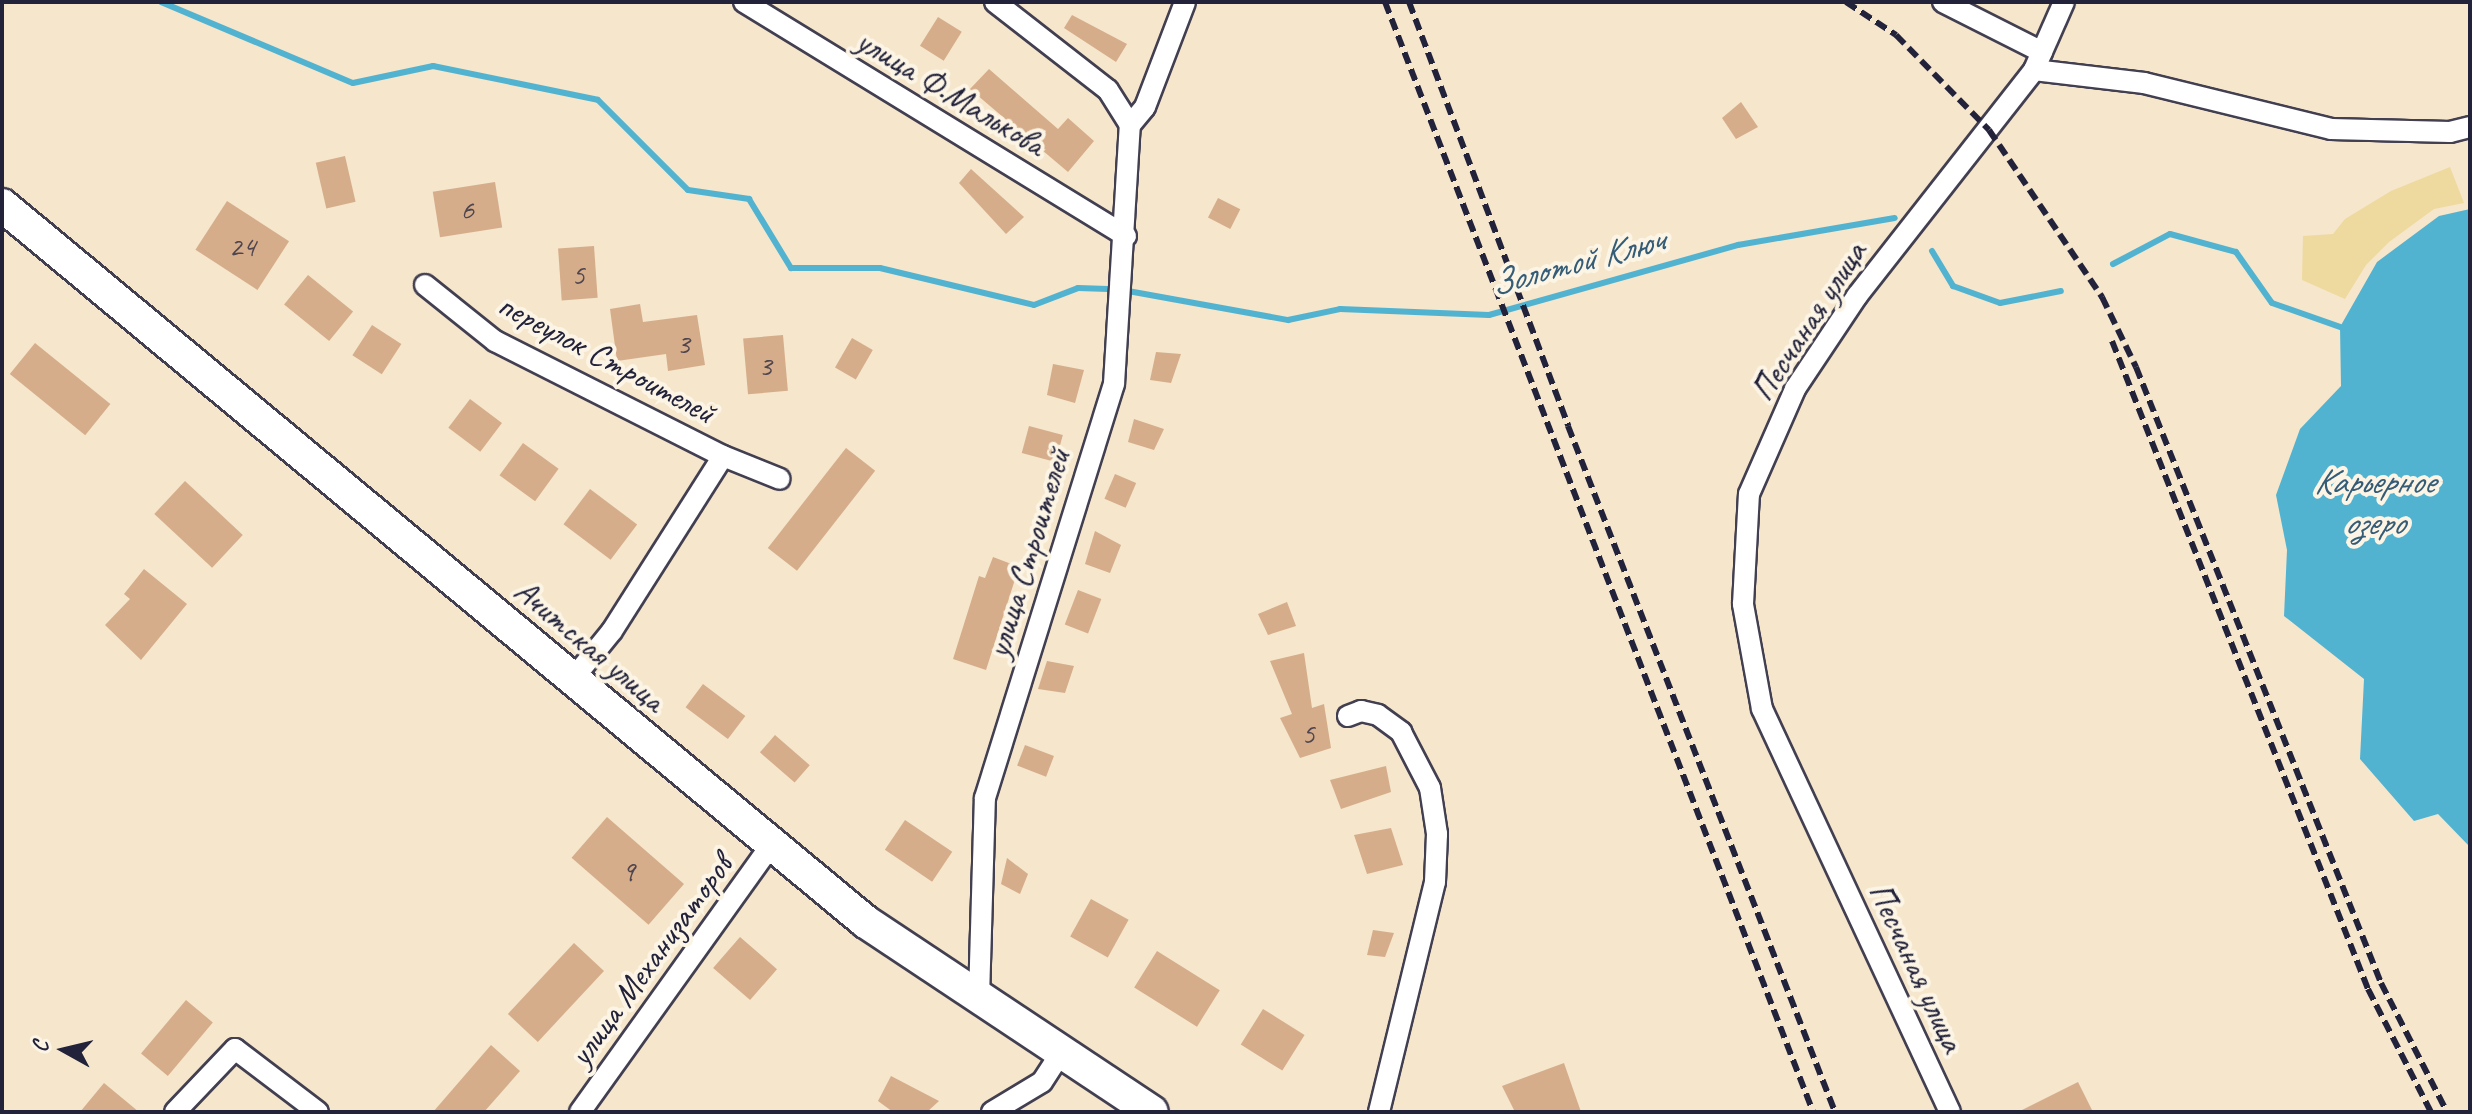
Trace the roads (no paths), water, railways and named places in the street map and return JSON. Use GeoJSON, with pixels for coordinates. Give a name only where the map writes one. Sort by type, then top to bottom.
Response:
{"type":"FeatureCollection","features":[{"type":"Feature","properties":{"kind":"main road","name":"Ачитская улица"},"geometry":{"type":"LineString","coordinates":[[2,205],[866,922],[1152,1112]]}},
{"type":"Feature","properties":{"kind":"street","name":"улица Ф.Малькова"},"geometry":{"type":"LineString","coordinates":[[744,2],[1126,236]]}},
{"type":"Feature","properties":{"kind":"street"},"geometry":{"type":"LineString","coordinates":[[995,2],[1108,90],[1130,125],[1145,107],[1185,2]]}},
{"type":"Feature","properties":{"kind":"street"},"geometry":{"type":"LineString","coordinates":[[1943,2],[2038,61],[2144,83],[2331,129],[2450,132],[2470,127]]}},
{"type":"Feature","properties":{"kind":"street","name":"Песчаная улица"},"geometry":{"type":"LineString","coordinates":[[1950,1112],[1762,709],[1743,604],[1749,494],[1795,389],[1857,296],[2038,61],[2064,2]]}},
{"type":"Feature","properties":{"kind":"street","name":"улица Строителей"},"geometry":{"type":"LineString","coordinates":[[979,997],[985,798],[1114,384],[1126,236],[1130,125]]}},
{"type":"Feature","properties":{"kind":"street","name":"переулок Строителей"},"geometry":{"type":"LineString","coordinates":[[425,285],[495,341],[723,456],[780,479]]}},
{"type":"Feature","properties":{"kind":"street","name":"переулок Строителей"},"geometry":{"type":"LineString","coordinates":[[572,680],[612,631],[723,456]]}},
{"type":"Feature","properties":{"kind":"street"},"geometry":{"type":"LineString","coordinates":[[1348,716],[1361,711],[1378,715],[1401,732],[1430,788],[1437,834],[1435,882],[1379,1112]]}},
{"type":"Feature","properties":{"kind":"street","name":"улица Механизаторов"},"geometry":{"type":"LineString","coordinates":[[580,1112],[771,845]]}},
{"type":"Feature","properties":{"kind":"street"},"geometry":{"type":"LineString","coordinates":[[175,1112],[235,1049],[318,1112]]}},
{"type":"Feature","properties":{"kind":"street"},"geometry":{"type":"LineString","coordinates":[[992,1112],[1042,1082],[1061,1053]]}},
{"type":"Feature","properties":{"kind":"water","name":"Карьерное озеро"},"geometry":{"type":"Polygon","coordinates":[[[2470,209],[2470,847],[2438,814],[2414,821],[2360,759],[2364,679],[2284,616],[2287,550],[2276,495],[2300,429],[2341,386],[2340,327],[2377,262],[2439,216],[2470,209]]]}},
{"type":"Feature","properties":{"kind":"waterway","name":"Золотой Ключ"},"geometry":{"type":"LineString","coordinates":[[161,2],[353,83],[433,66],[598,100],[688,190],[749,199],[791,268],[880,268],[1034,305],[1078,288],[1108,289]]}},
{"type":"Feature","properties":{"kind":"waterway","name":"Золотой Ключ"},"geometry":{"type":"LineString","coordinates":[[1128,291],[1288,320],[1340,309],[1489,315],[1738,245],[1895,218]]}},
{"type":"Feature","properties":{"kind":"waterway","name":"Золотой Ключ"},"geometry":{"type":"LineString","coordinates":[[2113,264],[2170,234],[2236,252],[2272,303],[2346,329]]}},
{"type":"Feature","properties":{"kind":"waterway","name":"Золотой Ключ"},"geometry":{"type":"LineString","coordinates":[[1932,251],[1953,286],[2000,303],[2061,291]]}},
{"type":"Feature","properties":{"kind":"railway"},"geometry":{"type":"LineString","coordinates":[[1385,2],[1813,1112]]}},
{"type":"Feature","properties":{"kind":"railway"},"geometry":{"type":"LineString","coordinates":[[1409,2],[1568,426],[1835,1112]]}},
{"type":"Feature","properties":{"kind":"railway"},"geometry":{"type":"LineString","coordinates":[[1846,2],[1896,35],[1989,130],[2102,297],[2136,367],[2381,983],[2447,1112]]}},
{"type":"Feature","properties":{"kind":"railway"},"geometry":{"type":"LineString","coordinates":[[2112,341],[2368,989],[2431,1112]]}}]}
